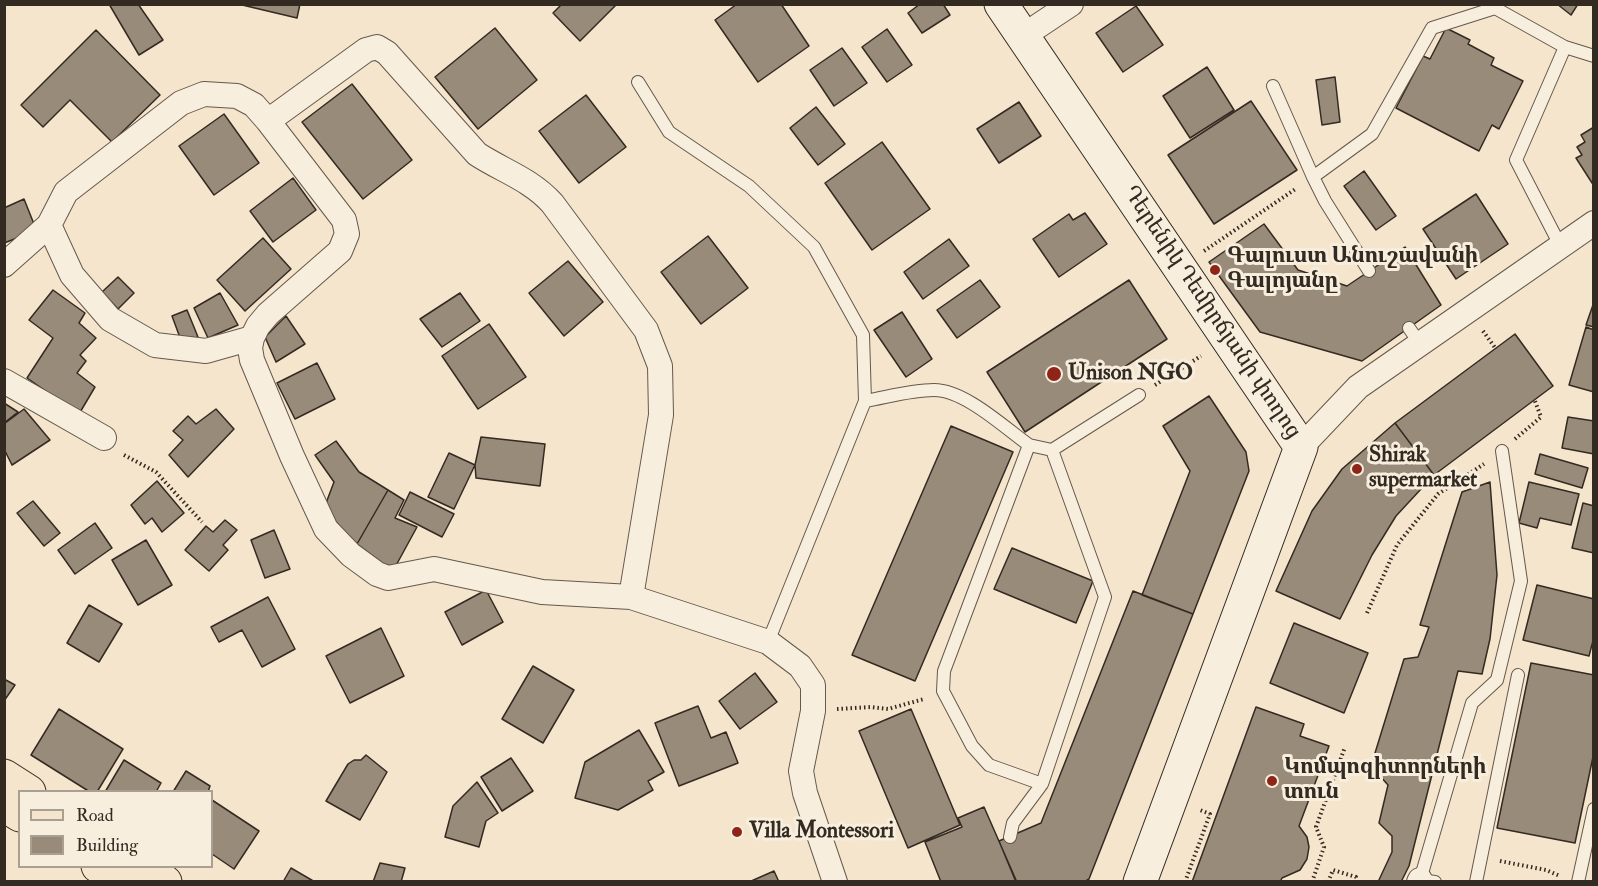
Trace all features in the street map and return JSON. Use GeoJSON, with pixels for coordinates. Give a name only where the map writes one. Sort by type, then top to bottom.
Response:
{"type":"FeatureCollection","features":[{"type":"Feature","properties":{"kind":"main road"},"geometry":{"type":"LineString","coordinates":[[4,776],[26,790]]}},
{"type":"Feature","properties":{"kind":"main road"},"geometry":{"type":"LineString","coordinates":[[4,805],[18,814]]}},
{"type":"Feature","properties":{"kind":"main road"},"geometry":{"type":"LineString","coordinates":[[100,868],[121,882]]}},
{"type":"Feature","properties":{"kind":"main road"},"geometry":{"type":"LineString","coordinates":[[144,868],[165,882]]}},
{"type":"Feature","properties":{"kind":"street","name":"Դերենիկ Դեմիրճյանի փողոց"},"geometry":{"type":"LineString","coordinates":[[1001,4],[1301,447],[1140,882]]}},
{"type":"Feature","properties":{"kind":"street"},"geometry":{"type":"LineString","coordinates":[[1023,36],[1071,4]]}},
{"type":"Feature","properties":{"kind":"street"},"geometry":{"type":"LineString","coordinates":[[268,121],[366,50],[377,47],[387,52],[477,154],[526,180],[552,203],[646,330],[660,366],[661,415],[631,597]]}},
{"type":"Feature","properties":{"kind":"street"},"geometry":{"type":"LineString","coordinates":[[4,265],[49,225],[66,192],[181,103],[204,94],[237,96],[254,105],[344,220],[347,234],[340,251],[268,314],[252,338],[250,348],[252,360],[292,456],[326,530],[351,555],[388,578],[434,569],[542,592],[631,597],[768,642],[800,666],[813,685],[813,711],[801,771],[805,793],[835,882]]}},
{"type":"Feature","properties":{"kind":"street"},"geometry":{"type":"LineString","coordinates":[[1301,447],[1358,387],[1415,336],[1561,247],[1593,223]]}},
{"type":"Feature","properties":{"kind":"street"},"geometry":{"type":"LineString","coordinates":[[49,225],[72,275],[110,319],[155,345],[206,351],[252,338]]}},
{"type":"Feature","properties":{"kind":"street"},"geometry":{"type":"LineString","coordinates":[[4,381],[104,438]]}},
{"type":"Feature","properties":{"kind":"lane"},"geometry":{"type":"LineString","coordinates":[[1313,177],[1372,134],[1432,28],[1495,8],[1565,47],[1593,56]]}},
{"type":"Feature","properties":{"kind":"lane"},"geometry":{"type":"LineString","coordinates":[[1561,247],[1515,160],[1565,47]]}},
{"type":"Feature","properties":{"kind":"lane"},"geometry":{"type":"LineString","coordinates":[[638,82],[669,132],[749,186],[814,247],[863,335],[866,401],[768,642]]}},
{"type":"Feature","properties":{"kind":"lane"},"geometry":{"type":"LineString","coordinates":[[1273,86],[1325,201],[1370,271]]}},
{"type":"Feature","properties":{"kind":"lane"},"geometry":{"type":"LineString","coordinates":[[866,401],[911,392],[937,390],[965,398],[1029,446],[1052,450],[1139,395]]}},
{"type":"Feature","properties":{"kind":"lane"},"geometry":{"type":"LineString","coordinates":[[1029,446],[944,671],[943,691],[972,746],[989,765],[1042,784]]}},
{"type":"Feature","properties":{"kind":"lane"},"geometry":{"type":"LineString","coordinates":[[1010,837],[1013,822],[1042,784],[1106,597],[1052,450]]}},
{"type":"Feature","properties":{"kind":"lane"},"geometry":{"type":"LineString","coordinates":[[1425,881],[1472,703],[1497,680],[1521,581],[1502,451]]}},
{"type":"Feature","properties":{"kind":"lane"},"geometry":{"type":"LineString","coordinates":[[1476,882],[1518,675]]}},
{"type":"Feature","properties":{"kind":"lane"},"geometry":{"type":"LineString","coordinates":[[1578,882],[1593,809]]}},
{"type":"Feature","properties":{"kind":"path"},"geometry":{"type":"LineString","coordinates":[[1199,255],[1313,177]]}},
{"type":"Feature","properties":{"kind":"path"},"geometry":{"type":"LineString","coordinates":[[1139,395],[1201,356]]}},
{"type":"Feature","properties":{"kind":"path"},"geometry":{"type":"LineString","coordinates":[[1367,613],[1396,545],[1438,494],[1502,451],[1541,417],[1535,400]]}},
{"type":"Feature","properties":{"kind":"path"},"geometry":{"type":"LineString","coordinates":[[104,438],[125,457],[156,472],[202,522]]}},
{"type":"Feature","properties":{"kind":"path"},"geometry":{"type":"LineString","coordinates":[[813,711],[871,707],[888,709],[913,703],[943,691]]}},
{"type":"Feature","properties":{"kind":"path"},"geometry":{"type":"LineString","coordinates":[[1312,882],[1324,847],[1316,827],[1345,747]]}},
{"type":"Feature","properties":{"kind":"path"},"geometry":{"type":"LineString","coordinates":[[1185,882],[1210,814],[1200,810]]}},
{"type":"Feature","properties":{"kind":"path"},"geometry":{"type":"LineString","coordinates":[[1505,862],[1546,870]]}},
{"type":"Feature","properties":{"kind":"path"},"geometry":{"type":"LineString","coordinates":[[1328,882],[1333,870],[1356,877],[1356,882]]}},
{"type":"Feature","properties":{"kind":"building"},"geometry":{"type":"Polygon","coordinates":[[[109,4],[138,4],[163,40],[139,55],[109,4]]]}},
{"type":"Feature","properties":{"kind":"building"},"geometry":{"type":"Polygon","coordinates":[[[238,4],[300,4],[297,18],[238,4]]]}},
{"type":"Feature","properties":{"kind":"building"},"geometry":{"type":"Polygon","coordinates":[[[562,4],[617,4],[580,41],[553,13],[562,4]]]}},
{"type":"Feature","properties":{"kind":"building"},"geometry":{"type":"Polygon","coordinates":[[[737,4],[781,4],[809,46],[758,82],[715,20],[737,4]]]}},
{"type":"Feature","properties":{"kind":"building"},"geometry":{"type":"Polygon","coordinates":[[[920,4],[943,4],[950,15],[922,33],[908,13],[920,4]]]}},
{"type":"Feature","properties":{"kind":"building"},"geometry":{"type":"Polygon","coordinates":[[[1557,4],[1578,4],[1571,15],[1557,4]]]}},
{"type":"Feature","properties":{"kind":"building"},"geometry":{"type":"Polygon","coordinates":[[[1136,6],[1163,45],[1123,72],[1096,33],[1136,6]]]}},
{"type":"Feature","properties":{"kind":"building"},"geometry":{"type":"Polygon","coordinates":[[[495,28],[537,80],[478,129],[435,77],[495,28]]]}},
{"type":"Feature","properties":{"kind":"building"},"geometry":{"type":"Polygon","coordinates":[[[1446,28],[1470,40],[1468,44],[1494,58],[1491,65],[1523,81],[1499,129],[1492,125],[1479,151],[1396,108],[1423,56],[1430,59],[1446,28]]]}},
{"type":"Feature","properties":{"kind":"building"},"geometry":{"type":"Polygon","coordinates":[[[887,29],[912,65],[887,82],[862,47],[887,29]]]}},
{"type":"Feature","properties":{"kind":"building"},"geometry":{"type":"Polygon","coordinates":[[[96,30],[160,95],[112,142],[70,100],[43,127],[21,105],[96,30]]]}},
{"type":"Feature","properties":{"kind":"building"},"geometry":{"type":"Polygon","coordinates":[[[842,48],[867,83],[834,106],[810,70],[842,48]]]}},
{"type":"Feature","properties":{"kind":"building"},"geometry":{"type":"Polygon","coordinates":[[[1207,67],[1234,110],[1190,138],[1163,96],[1207,67]]]}},
{"type":"Feature","properties":{"kind":"building"},"geometry":{"type":"Polygon","coordinates":[[[1335,77],[1340,122],[1322,125],[1316,80],[1335,77]]]}},
{"type":"Feature","properties":{"kind":"building"},"geometry":{"type":"Polygon","coordinates":[[[352,84],[412,160],[363,199],[302,122],[352,84]]]}},
{"type":"Feature","properties":{"kind":"building"},"geometry":{"type":"Polygon","coordinates":[[[586,95],[626,147],[579,183],[539,131],[586,95]]]}},
{"type":"Feature","properties":{"kind":"building"},"geometry":{"type":"Polygon","coordinates":[[[1251,101],[1297,170],[1214,224],[1168,155],[1251,101]]]}},
{"type":"Feature","properties":{"kind":"building"},"geometry":{"type":"Polygon","coordinates":[[[1019,102],[1041,136],[999,163],[977,129],[1019,102]]]}},
{"type":"Feature","properties":{"kind":"building"},"geometry":{"type":"Polygon","coordinates":[[[816,107],[845,144],[818,165],[790,128],[816,107]]]}},
{"type":"Feature","properties":{"kind":"building"},"geometry":{"type":"Polygon","coordinates":[[[224,114],[259,163],[214,195],[179,146],[224,114]]]}},
{"type":"Feature","properties":{"kind":"building"},"geometry":{"type":"Polygon","coordinates":[[[1594,127],[1594,186],[1576,158],[1582,155],[1577,147],[1585,142],[1581,135],[1594,127]]]}},
{"type":"Feature","properties":{"kind":"building"},"geometry":{"type":"Polygon","coordinates":[[[882,142],[930,209],[872,250],[825,183],[882,142]]]}},
{"type":"Feature","properties":{"kind":"building"},"geometry":{"type":"Polygon","coordinates":[[[1364,171],[1396,216],[1376,230],[1344,186],[1364,171]]]}},
{"type":"Feature","properties":{"kind":"building"},"geometry":{"type":"Polygon","coordinates":[[[293,178],[316,210],[273,242],[250,211],[293,178]]]}},
{"type":"Feature","properties":{"kind":"building"},"geometry":{"type":"Polygon","coordinates":[[[1476,194],[1508,244],[1456,279],[1423,229],[1476,194]]]}},
{"type":"Feature","properties":{"kind":"building"},"geometry":{"type":"Polygon","coordinates":[[[24,199],[34,224],[25,235],[4,243],[4,208],[24,199]]]}},
{"type":"Feature","properties":{"kind":"building"},"geometry":{"type":"Polygon","coordinates":[[[1085,213],[1107,244],[1059,277],[1033,239],[1069,214],[1073,220],[1085,213]]]}},
{"type":"Feature","properties":{"kind":"building"},"geometry":{"type":"Polygon","coordinates":[[[1264,224],[1298,270],[1347,286],[1405,247],[1441,305],[1362,361],[1260,332],[1209,262],[1264,224]]]}},
{"type":"Feature","properties":{"kind":"building"},"geometry":{"type":"Polygon","coordinates":[[[708,236],[748,288],[701,324],[661,272],[708,236]]]}},
{"type":"Feature","properties":{"kind":"building"},"geometry":{"type":"Polygon","coordinates":[[[263,238],[291,269],[245,311],[217,280],[263,238]]]}},
{"type":"Feature","properties":{"kind":"building"},"geometry":{"type":"Polygon","coordinates":[[[949,239],[969,266],[923,299],[904,272],[949,239]]]}},
{"type":"Feature","properties":{"kind":"building"},"geometry":{"type":"Polygon","coordinates":[[[568,261],[603,302],[564,336],[529,293],[568,261]]]}},
{"type":"Feature","properties":{"kind":"building"},"geometry":{"type":"Polygon","coordinates":[[[118,277],[134,293],[118,309],[102,292],[118,277]]]}},
{"type":"Feature","properties":{"kind":"building"},"geometry":{"type":"Polygon","coordinates":[[[980,280],[1000,307],[957,338],[937,310],[980,280]]]}},
{"type":"Feature","properties":{"kind":"building"},"geometry":{"type":"Polygon","coordinates":[[[1129,280],[1167,339],[1025,432],[987,372],[1129,280]]]}},
{"type":"Feature","properties":{"kind":"building"},"geometry":{"type":"Polygon","coordinates":[[[53,290],[85,313],[79,323],[96,338],[80,355],[86,361],[77,373],[95,387],[79,414],[27,378],[53,338],[29,320],[53,290]]]}},
{"type":"Feature","properties":{"kind":"building"},"geometry":{"type":"Polygon","coordinates":[[[220,293],[238,325],[208,338],[194,308],[220,293]]]}},
{"type":"Feature","properties":{"kind":"building"},"geometry":{"type":"Polygon","coordinates":[[[460,293],[480,321],[442,347],[420,319],[460,293]]]}},
{"type":"Feature","properties":{"kind":"building"},"geometry":{"type":"Polygon","coordinates":[[[1594,302],[1594,327],[1586,325],[1594,302]]]}},
{"type":"Feature","properties":{"kind":"building"},"geometry":{"type":"Polygon","coordinates":[[[187,310],[198,337],[182,343],[172,316],[187,310]]]}},
{"type":"Feature","properties":{"kind":"building"},"geometry":{"type":"Polygon","coordinates":[[[902,312],[932,359],[906,377],[874,330],[902,312]]]}},
{"type":"Feature","properties":{"kind":"building"},"geometry":{"type":"Polygon","coordinates":[[[286,316],[305,344],[276,362],[265,337],[286,316]]]}},
{"type":"Feature","properties":{"kind":"building"},"geometry":{"type":"Polygon","coordinates":[[[489,324],[526,377],[478,409],[442,356],[489,324]]]}},
{"type":"Feature","properties":{"kind":"building"},"geometry":{"type":"Polygon","coordinates":[[[1586,327],[1594,330],[1594,392],[1569,385],[1586,327]]]}},
{"type":"Feature","properties":{"kind":"building"},"geometry":{"type":"Polygon","coordinates":[[[1515,334],[1553,386],[1434,475],[1395,423],[1515,334]]]}},
{"type":"Feature","properties":{"kind":"building"},"geometry":{"type":"Polygon","coordinates":[[[317,363],[335,399],[295,419],[277,383],[317,363]]]}},
{"type":"Feature","properties":{"kind":"building"},"geometry":{"type":"Polygon","coordinates":[[[1209,396],[1246,452],[1249,471],[1193,614],[1142,595],[1190,471],[1163,426],[1209,396]]]}},
{"type":"Feature","properties":{"kind":"building"},"geometry":{"type":"Polygon","coordinates":[[[4,403],[18,412],[4,423],[4,403]]]}},
{"type":"Feature","properties":{"kind":"building"},"geometry":{"type":"Polygon","coordinates":[[[24,409],[50,440],[12,465],[4,449],[4,424],[24,409]]]}},
{"type":"Feature","properties":{"kind":"building"},"geometry":{"type":"Polygon","coordinates":[[[216,409],[234,429],[188,477],[169,455],[183,440],[173,431],[188,416],[196,424],[216,409]]]}},
{"type":"Feature","properties":{"kind":"building"},"geometry":{"type":"Polygon","coordinates":[[[1568,417],[1594,421],[1594,454],[1562,448],[1568,417]]]}},
{"type":"Feature","properties":{"kind":"building"},"geometry":{"type":"Polygon","coordinates":[[[1395,423],[1434,475],[1396,516],[1372,555],[1340,619],[1276,591],[1312,511],[1342,469],[1395,423]]]}},
{"type":"Feature","properties":{"kind":"building"},"geometry":{"type":"Polygon","coordinates":[[[951,426],[1013,452],[915,681],[852,655],[951,426]]]}},
{"type":"Feature","properties":{"kind":"building"},"geometry":{"type":"Polygon","coordinates":[[[481,437],[545,444],[540,486],[476,478],[475,465],[481,437]]]}},
{"type":"Feature","properties":{"kind":"building"},"geometry":{"type":"Polygon","coordinates":[[[336,441],[359,472],[388,490],[357,544],[323,511],[334,482],[315,455],[336,441]]]}},
{"type":"Feature","properties":{"kind":"building"},"geometry":{"type":"Polygon","coordinates":[[[449,453],[475,465],[454,509],[428,497],[449,453]]]}},
{"type":"Feature","properties":{"kind":"building"},"geometry":{"type":"Polygon","coordinates":[[[1540,454],[1588,468],[1582,488],[1535,474],[1540,454]]]}},
{"type":"Feature","properties":{"kind":"building"},"geometry":{"type":"Polygon","coordinates":[[[157,481],[184,513],[162,532],[152,518],[145,524],[131,505],[157,481]]]}},
{"type":"Feature","properties":{"kind":"building"},"geometry":{"type":"Polygon","coordinates":[[[1490,482],[1497,575],[1490,639],[1482,674],[1458,671],[1409,866],[1401,882],[1378,882],[1392,852],[1392,836],[1379,823],[1388,785],[1371,766],[1404,659],[1418,657],[1429,627],[1420,625],[1462,492],[1490,482]]]}},
{"type":"Feature","properties":{"kind":"building"},"geometry":{"type":"Polygon","coordinates":[[[1529,482],[1579,494],[1571,525],[1540,518],[1537,528],[1519,523],[1529,482]]]}},
{"type":"Feature","properties":{"kind":"building"},"geometry":{"type":"Polygon","coordinates":[[[388,490],[404,500],[395,518],[417,527],[393,571],[357,544],[388,490]]]}},
{"type":"Feature","properties":{"kind":"building"},"geometry":{"type":"Polygon","coordinates":[[[410,492],[454,514],[442,537],[399,515],[410,492]]]}},
{"type":"Feature","properties":{"kind":"building"},"geometry":{"type":"Polygon","coordinates":[[[33,501],[60,533],[44,546],[17,513],[33,501]]]}},
{"type":"Feature","properties":{"kind":"building"},"geometry":{"type":"Polygon","coordinates":[[[1583,503],[1594,506],[1594,553],[1572,548],[1583,503]]]}},
{"type":"Feature","properties":{"kind":"building"},"geometry":{"type":"Polygon","coordinates":[[[225,520],[237,530],[223,545],[228,550],[209,571],[185,550],[206,526],[213,532],[225,520]]]}},
{"type":"Feature","properties":{"kind":"building"},"geometry":{"type":"Polygon","coordinates":[[[95,523],[112,548],[75,574],[58,550],[95,523]]]}},
{"type":"Feature","properties":{"kind":"building"},"geometry":{"type":"Polygon","coordinates":[[[274,530],[290,569],[265,578],[251,540],[274,530]]]}},
{"type":"Feature","properties":{"kind":"building"},"geometry":{"type":"Polygon","coordinates":[[[146,540],[172,585],[138,605],[112,560],[146,540]]]}},
{"type":"Feature","properties":{"kind":"building"},"geometry":{"type":"Polygon","coordinates":[[[1012,548],[1093,581],[1076,623],[994,589],[1012,548]]]}},
{"type":"Feature","properties":{"kind":"building"},"geometry":{"type":"Polygon","coordinates":[[[1537,585],[1594,599],[1594,637],[1589,656],[1523,640],[1537,585]]]}},
{"type":"Feature","properties":{"kind":"building"},"geometry":{"type":"Polygon","coordinates":[[[486,590],[503,622],[462,645],[445,612],[486,590]]]}},
{"type":"Feature","properties":{"kind":"building"},"geometry":{"type":"Polygon","coordinates":[[[1133,591],[1193,614],[1089,879],[1084,882],[1016,882],[999,841],[1041,823],[1133,591]]]}},
{"type":"Feature","properties":{"kind":"building"},"geometry":{"type":"Polygon","coordinates":[[[268,597],[295,649],[262,667],[242,630],[219,642],[211,627],[268,597]]]}},
{"type":"Feature","properties":{"kind":"building"},"geometry":{"type":"Polygon","coordinates":[[[89,605],[122,624],[99,662],[67,643],[89,605]]]}},
{"type":"Feature","properties":{"kind":"building"},"geometry":{"type":"Polygon","coordinates":[[[1294,623],[1368,653],[1344,713],[1270,683],[1294,623]]]}},
{"type":"Feature","properties":{"kind":"building"},"geometry":{"type":"Polygon","coordinates":[[[381,628],[404,676],[350,703],[326,656],[381,628]]]}},
{"type":"Feature","properties":{"kind":"building"},"geometry":{"type":"Polygon","coordinates":[[[1531,663],[1594,675],[1594,752],[1575,843],[1497,828],[1531,663]]]}},
{"type":"Feature","properties":{"kind":"building"},"geometry":{"type":"Polygon","coordinates":[[[533,666],[574,690],[543,743],[502,719],[533,666]]]}},
{"type":"Feature","properties":{"kind":"building"},"geometry":{"type":"Polygon","coordinates":[[[755,673],[777,702],[740,729],[719,701],[755,673]]]}},
{"type":"Feature","properties":{"kind":"building"},"geometry":{"type":"Polygon","coordinates":[[[4,679],[15,685],[4,701],[4,679]]]}},
{"type":"Feature","properties":{"kind":"building"},"geometry":{"type":"Polygon","coordinates":[[[698,706],[711,738],[726,732],[738,763],[679,786],[655,723],[698,706]]]}},
{"type":"Feature","properties":{"kind":"building","name":"Կոմպոզիտորների տուն"},"geometry":{"type":"Polygon","coordinates":[[[1256,707],[1304,724],[1300,736],[1329,746],[1299,826],[1307,837],[1309,847],[1307,859],[1300,870],[1282,878],[1280,882],[1192,882],[1256,707]]]}},
{"type":"Feature","properties":{"kind":"building"},"geometry":{"type":"Polygon","coordinates":[[[59,709],[123,749],[98,790],[87,790],[31,755],[59,709]]]}},
{"type":"Feature","properties":{"kind":"building"},"geometry":{"type":"Polygon","coordinates":[[[911,709],[960,825],[908,848],[859,731],[911,709]]]}},
{"type":"Feature","properties":{"kind":"building"},"geometry":{"type":"Polygon","coordinates":[[[639,730],[664,772],[648,781],[653,790],[618,810],[575,798],[585,762],[639,730]]]}},
{"type":"Feature","properties":{"kind":"building"},"geometry":{"type":"Polygon","coordinates":[[[366,755],[387,772],[360,820],[326,801],[348,764],[354,760],[361,760],[366,755]]]}},
{"type":"Feature","properties":{"kind":"building"},"geometry":{"type":"Polygon","coordinates":[[[511,758],[533,791],[502,811],[481,777],[511,758]]]}},
{"type":"Feature","properties":{"kind":"building"},"geometry":{"type":"Polygon","coordinates":[[[124,760],[161,783],[157,790],[106,790],[124,760]]]}},
{"type":"Feature","properties":{"kind":"building"},"geometry":{"type":"Polygon","coordinates":[[[186,771],[210,786],[209,790],[174,790],[186,771]]]}},
{"type":"Feature","properties":{"kind":"building"},"geometry":{"type":"Polygon","coordinates":[[[477,782],[498,813],[486,821],[479,847],[445,837],[453,806],[477,782]]]}},
{"type":"Feature","properties":{"kind":"building"},"geometry":{"type":"Polygon","coordinates":[[[213,801],[259,831],[234,869],[213,855],[213,801]]]}},
{"type":"Feature","properties":{"kind":"building"},"geometry":{"type":"Polygon","coordinates":[[[984,807],[1016,880],[1011,882],[941,882],[925,842],[962,827],[958,818],[984,807]]]}},
{"type":"Feature","properties":{"kind":"building"},"geometry":{"type":"Polygon","coordinates":[[[380,863],[405,868],[401,882],[373,882],[380,863]]]}},
{"type":"Feature","properties":{"kind":"building"},"geometry":{"type":"Polygon","coordinates":[[[291,868],[315,882],[283,882],[291,868]]]}},
{"type":"Feature","properties":{"kind":"building"},"geometry":{"type":"Polygon","coordinates":[[[774,871],[779,882],[749,882],[774,871]]]}},
{"type":"Feature","properties":{"kind":"place","name":"Գալուստ Անուշավանի Գալոյանը"},"geometry":{"type":"Point","coordinates":[1215,270]}},
{"type":"Feature","properties":{"kind":"place","name":"Unison NGO"},"geometry":{"type":"Point","coordinates":[1054,374]}},
{"type":"Feature","properties":{"kind":"place","name":"Shirak supermarket"},"geometry":{"type":"Point","coordinates":[1357,469]}},
{"type":"Feature","properties":{"kind":"place","name":"Կոմպոզիտորների տուն"},"geometry":{"type":"Point","coordinates":[1272,781]}},
{"type":"Feature","properties":{"kind":"place","name":"Villa Montessori"},"geometry":{"type":"Point","coordinates":[737,832]}}]}
